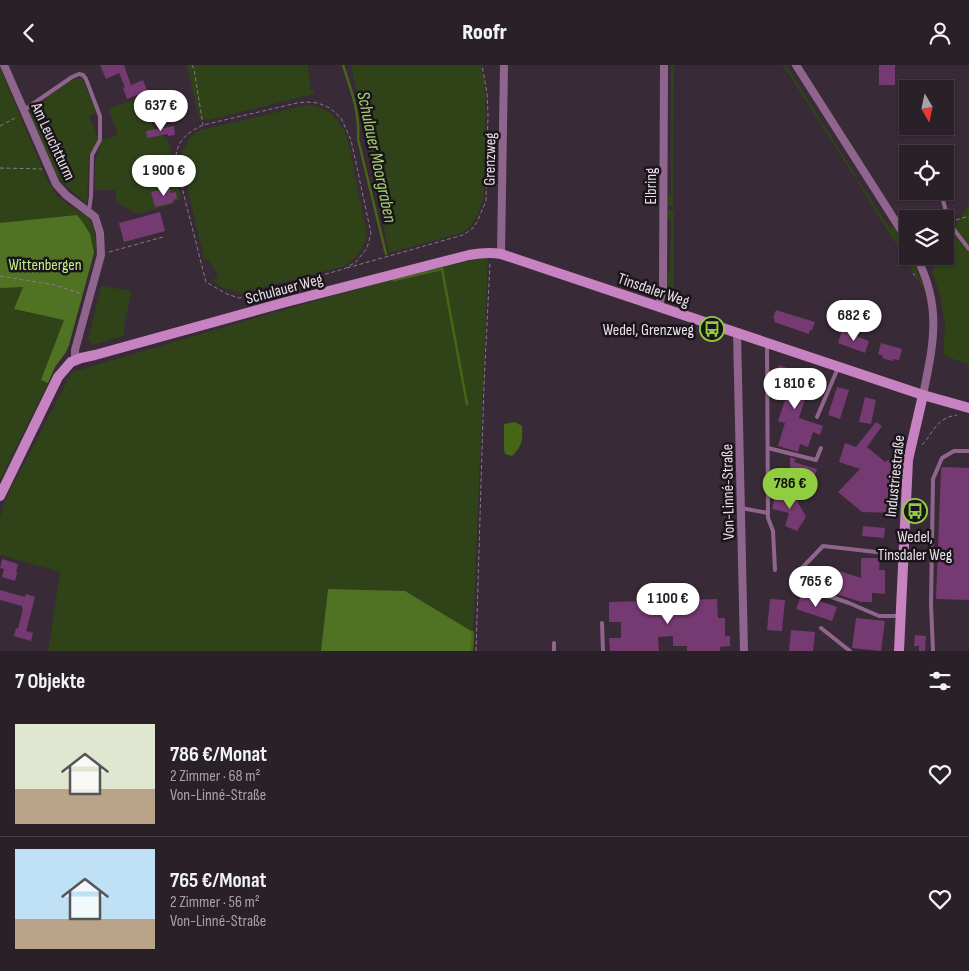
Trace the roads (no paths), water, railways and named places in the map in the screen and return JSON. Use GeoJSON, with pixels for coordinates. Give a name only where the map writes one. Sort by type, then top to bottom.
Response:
{"type":"FeatureCollection","features":[{"type":"Feature","properties":{"kind":"street","name":"Am Leuchtturm"},"geometry":{"type":"LineString","coordinates":[[4,65],[56,184],[66,195],[92,214]]}},
{"type":"Feature","properties":{"kind":"street","name":"Grenzweg"},"geometry":{"type":"LineString","coordinates":[[496,253],[504,65]]}},
{"type":"Feature","properties":{"kind":"street","name":"Elbring"},"geometry":{"type":"LineString","coordinates":[[659,306],[663,288],[664,65]]}},
{"type":"Feature","properties":{"kind":"street"},"geometry":{"type":"LineString","coordinates":[[796,65],[899,227]]}},
{"type":"Feature","properties":{"kind":"street"},"geometry":{"type":"LineString","coordinates":[[0,496],[56,381],[70,362],[75,360],[101,255],[100,233],[92,214]]}},
{"type":"Feature","properties":{"kind":"street","name":"Tinsdaler Weg"},"geometry":{"type":"LineString","coordinates":[[496,253],[922,395],[969,408]]}},
{"type":"Feature","properties":{"kind":"street","name":"Schulauer Weg"},"geometry":{"type":"LineString","coordinates":[[75,360],[286,302],[469,255],[496,253]]}},
{"type":"Feature","properties":{"kind":"street"},"geometry":{"type":"LineString","coordinates":[[920,265],[927,280],[934,316],[933,343],[922,395]]}},
{"type":"Feature","properties":{"kind":"street","name":"Von-Linné-Straße"},"geometry":{"type":"LineString","coordinates":[[737,332],[744,651]]}},
{"type":"Feature","properties":{"kind":"street","name":"Industriestraße"},"geometry":{"type":"LineString","coordinates":[[899,651],[908,460],[922,395]]}},
{"type":"Feature","properties":{"kind":"lane"},"geometry":{"type":"LineString","coordinates":[[25,112],[72,77],[79,74],[83,75],[86,79],[100,116],[100,140],[92,155],[92,214]]}},
{"type":"Feature","properties":{"kind":"lane"},"geometry":{"type":"LineString","coordinates":[[943,200],[948,223],[969,249]]}},
{"type":"Feature","properties":{"kind":"lane"},"geometry":{"type":"LineString","coordinates":[[766,342],[768,518],[773,531],[774,570]]}},
{"type":"Feature","properties":{"kind":"lane"},"geometry":{"type":"LineString","coordinates":[[817,417],[839,366]]}},
{"type":"Feature","properties":{"kind":"lane"},"geometry":{"type":"LineString","coordinates":[[768,447],[816,460],[821,448]]}},
{"type":"Feature","properties":{"kind":"lane"},"geometry":{"type":"LineString","coordinates":[[933,651],[931,604],[933,479],[942,458],[954,451],[969,451]]}},
{"type":"Feature","properties":{"kind":"lane"},"geometry":{"type":"LineString","coordinates":[[741,508],[768,513]]}},
{"type":"Feature","properties":{"kind":"lane"},"geometry":{"type":"LineString","coordinates":[[900,616],[879,616],[849,603],[796,585],[801,569],[823,546],[885,553],[903,553]]}},
{"type":"Feature","properties":{"kind":"lane"},"geometry":{"type":"LineString","coordinates":[[602,623],[603,651]]}},
{"type":"Feature","properties":{"kind":"lane"},"geometry":{"type":"LineString","coordinates":[[821,628],[850,651]]}},
{"type":"Feature","properties":{"kind":"lane"},"geometry":{"type":"LineString","coordinates":[[554,643],[554,651]]}},
{"type":"Feature","properties":{"kind":"waterway","name":"Schulauer Moorgraben"},"geometry":{"type":"LineString","coordinates":[[343,65],[354,102],[358,120],[358,139],[386,254]]}},
{"type":"Feature","properties":{"kind":"waterway","name":"Schulauer Moorgraben"},"geometry":{"type":"LineString","coordinates":[[394,280],[442,269],[467,404]]}},
{"type":"Feature","properties":{"kind":"waterway","name":"Schulauer Moorgraben"},"geometry":{"type":"LineString","coordinates":[[472,651],[473,632]]}},
{"type":"Feature","properties":{"kind":"place","name":"Wedel, Grenzweg"},"geometry":{"type":"Point","coordinates":[712,329]}},
{"type":"Feature","properties":{"kind":"place","name":"Wedel, Tinsdaler Weg"},"geometry":{"type":"Point","coordinates":[915,511]}},
{"type":"Feature","properties":{"kind":"park label","name":"Wittenbergen"},"geometry":{"type":"Point","coordinates":[45,264]}}]}
